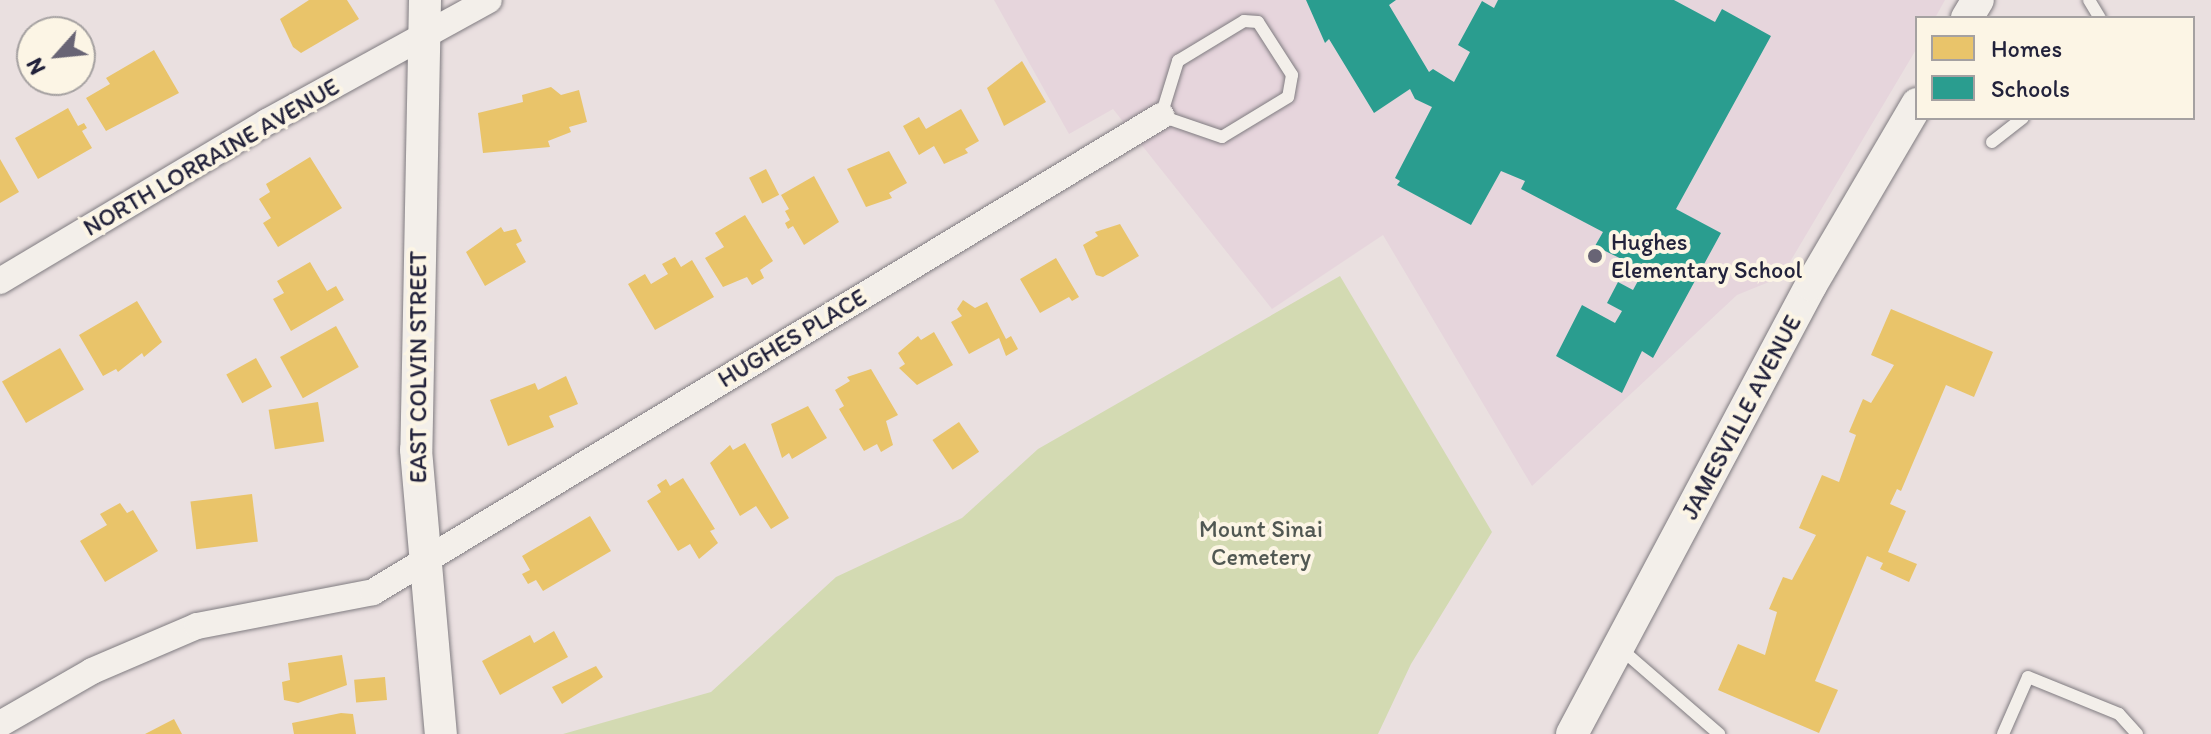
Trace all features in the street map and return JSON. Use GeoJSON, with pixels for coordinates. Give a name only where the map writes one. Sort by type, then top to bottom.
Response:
{"type":"FeatureCollection","features":[{"type":"Feature","properties":{"kind":"street","name":"EAST COLVIN STREET"},"geometry":{"type":"LineString","coordinates":[[425,0],[415,339],[423,559],[441,734]]}},
{"type":"Feature","properties":{"kind":"street","name":"NORTH LORRAINE AVENUE"},"geometry":{"type":"LineString","coordinates":[[0,281],[267,122],[489,0]]}},
{"type":"Feature","properties":{"kind":"street","name":"JAMESVILLE AVENUE"},"geometry":{"type":"LineString","coordinates":[[1572,734],[1811,285],[1915,107]]}},
{"type":"Feature","properties":{"kind":"street","name":"HUGHES PLACE"},"geometry":{"type":"LineString","coordinates":[[0,724],[92,671],[197,626],[373,592],[1161,116]]}},
{"type":"Feature","properties":{"kind":"lane"},"geometry":{"type":"LineString","coordinates":[[1244,21],[1258,22],[1292,75],[1288,97],[1222,137],[1208,136],[1161,116],[1178,61],[1244,21]]}},
{"type":"Feature","properties":{"kind":"lane"},"geometry":{"type":"LineString","coordinates":[[1992,142],[2020,120]]}},
{"type":"Feature","properties":{"kind":"lane"},"geometry":{"type":"LineString","coordinates":[[1618,647],[1719,734]]}},
{"type":"Feature","properties":{"kind":"lane"},"geometry":{"type":"LineString","coordinates":[[2003,734],[2028,677],[2119,714],[2137,734]]}},
{"type":"Feature","properties":{"kind":"shaded area","name":"Hughes Elementary School"},"geometry":{"type":"Polygon","coordinates":[[[994,0],[1945,0],[1936,16],[1915,16],[1915,51],[1781,277],[1737,295],[1532,486],[1383,235],[1272,309],[1113,109],[1069,134],[994,0]]]}},
{"type":"Feature","properties":{"kind":"green space","name":"Mount Sinai Cemetery"},"geometry":{"type":"Polygon","coordinates":[[[1340,276],[1492,532],[1411,664],[1378,734],[563,734],[711,692],[836,577],[962,518],[1038,449],[1340,276]]]}},
{"type":"Feature","properties":{"kind":"building: Homes"},"geometry":{"type":"Polygon","coordinates":[[[309,0],[347,0],[359,19],[301,53],[293,47],[280,19],[309,0]]]}},
{"type":"Feature","properties":{"kind":"building: Homes"},"geometry":{"type":"Polygon","coordinates":[[[154,50],[179,93],[106,131],[86,98],[96,96],[96,92],[110,84],[106,78],[154,50]]]}},
{"type":"Feature","properties":{"kind":"building: Homes"},"geometry":{"type":"Polygon","coordinates":[[[1022,61],[1046,102],[1004,126],[987,88],[1022,61]]]}},
{"type":"Feature","properties":{"kind":"building: Homes"},"geometry":{"type":"Polygon","coordinates":[[[551,87],[561,95],[579,90],[587,122],[569,127],[571,132],[548,141],[550,147],[483,153],[478,113],[523,102],[522,95],[551,87]]]}},
{"type":"Feature","properties":{"kind":"building: Homes"},"geometry":{"type":"Polygon","coordinates":[[[68,108],[78,126],[84,123],[87,128],[82,131],[92,148],[38,179],[15,138],[68,108]]]}},
{"type":"Feature","properties":{"kind":"building: Homes"},"geometry":{"type":"Polygon","coordinates":[[[961,109],[979,141],[965,149],[968,153],[944,164],[934,146],[919,155],[903,126],[919,117],[926,129],[961,109]]]}},
{"type":"Feature","properties":{"kind":"building: Homes"},"geometry":{"type":"Polygon","coordinates":[[[889,151],[907,183],[889,193],[892,198],[866,207],[847,169],[889,151]]]}},
{"type":"Feature","properties":{"kind":"building: Homes"},"geometry":{"type":"Polygon","coordinates":[[[310,157],[342,208],[278,247],[263,223],[271,218],[259,199],[270,192],[266,184],[310,157]]]}},
{"type":"Feature","properties":{"kind":"building: Homes"},"geometry":{"type":"Polygon","coordinates":[[[0,159],[19,192],[0,203],[0,159]]]}},
{"type":"Feature","properties":{"kind":"building: Homes"},"geometry":{"type":"Polygon","coordinates":[[[766,169],[779,195],[762,203],[749,178],[766,169]]]}},
{"type":"Feature","properties":{"kind":"building: Homes"},"geometry":{"type":"Polygon","coordinates":[[[814,176],[839,222],[804,245],[793,226],[788,229],[785,223],[790,220],[785,211],[789,209],[781,195],[814,176]]]}},
{"type":"Feature","properties":{"kind":"building: Homes"},"geometry":{"type":"Polygon","coordinates":[[[745,215],[773,261],[760,270],[764,278],[752,285],[747,277],[723,287],[705,258],[724,247],[715,233],[745,215]]]}},
{"type":"Feature","properties":{"kind":"building: Homes"},"geometry":{"type":"Polygon","coordinates":[[[1120,224],[1139,256],[1103,277],[1096,275],[1083,245],[1098,236],[1095,232],[1120,224]]]}},
{"type":"Feature","properties":{"kind":"building: Homes"},"geometry":{"type":"Polygon","coordinates":[[[501,227],[504,232],[516,229],[522,241],[516,244],[526,262],[485,286],[466,252],[501,227]]]}},
{"type":"Feature","properties":{"kind":"building: Homes"},"geometry":{"type":"Polygon","coordinates":[[[675,257],[681,267],[692,260],[714,297],[655,330],[628,284],[645,274],[651,284],[668,274],[662,264],[675,257]]]}},
{"type":"Feature","properties":{"kind":"building: Homes"},"geometry":{"type":"Polygon","coordinates":[[[1056,258],[1079,297],[1072,301],[1069,297],[1040,313],[1020,279],[1056,258]]]}},
{"type":"Feature","properties":{"kind":"building: Homes"},"geometry":{"type":"Polygon","coordinates":[[[310,262],[327,291],[336,286],[344,300],[291,331],[273,299],[284,293],[277,281],[310,262]]]}},
{"type":"Feature","properties":{"kind":"building: Homes"},"geometry":{"type":"Polygon","coordinates":[[[963,300],[975,308],[987,302],[1006,339],[1011,336],[1018,349],[1006,356],[999,338],[969,354],[951,322],[962,316],[957,309],[963,300]]]}},
{"type":"Feature","properties":{"kind":"building: Homes"},"geometry":{"type":"Polygon","coordinates":[[[137,301],[162,342],[118,372],[116,369],[103,376],[79,335],[137,301]]]}},
{"type":"Feature","properties":{"kind":"building: Homes"},"geometry":{"type":"Polygon","coordinates":[[[1891,309],[1993,352],[1974,397],[1946,385],[1901,491],[1897,489],[1890,504],[1906,511],[1888,552],[1917,564],[1909,582],[1880,569],[1883,563],[1867,556],[1815,681],[1838,690],[1819,733],[1718,690],[1738,644],[1765,655],[1777,612],[1769,609],[1783,577],[1792,580],[1816,535],[1799,528],[1822,475],[1839,482],[1856,435],[1849,432],[1863,399],[1871,403],[1894,365],[1871,355],[1891,309]]]}},
{"type":"Feature","properties":{"kind":"building: Homes"},"geometry":{"type":"Polygon","coordinates":[[[336,326],[359,367],[303,398],[280,357],[336,326]]]}},
{"type":"Feature","properties":{"kind":"building: Homes"},"geometry":{"type":"Polygon","coordinates":[[[934,332],[953,365],[917,385],[899,368],[905,364],[898,353],[918,336],[921,340],[934,332]]]}},
{"type":"Feature","properties":{"kind":"building: Homes"},"geometry":{"type":"Polygon","coordinates":[[[60,348],[84,390],[26,423],[2,382],[60,348]]]}},
{"type":"Feature","properties":{"kind":"building: Homes"},"geometry":{"type":"Polygon","coordinates":[[[256,358],[272,387],[242,403],[226,374],[256,358]]]}},
{"type":"Feature","properties":{"kind":"building: Homes"},"geometry":{"type":"Polygon","coordinates":[[[871,369],[898,415],[886,421],[893,445],[881,452],[877,444],[864,451],[839,409],[844,406],[835,390],[850,381],[847,377],[871,369]]]}},
{"type":"Feature","properties":{"kind":"building: Homes"},"geometry":{"type":"Polygon","coordinates":[[[566,376],[578,404],[549,416],[554,427],[508,446],[490,400],[535,383],[538,390],[566,376]]]}},
{"type":"Feature","properties":{"kind":"building: Homes"},"geometry":{"type":"Polygon","coordinates":[[[318,402],[324,442],[275,449],[269,410],[318,402]]]}},
{"type":"Feature","properties":{"kind":"building: Homes"},"geometry":{"type":"Polygon","coordinates":[[[808,406],[827,438],[792,459],[789,453],[782,458],[771,424],[808,406]]]}},
{"type":"Feature","properties":{"kind":"building: Homes"},"geometry":{"type":"Polygon","coordinates":[[[959,422],[979,452],[953,470],[932,440],[959,422]]]}},
{"type":"Feature","properties":{"kind":"building: Homes"},"geometry":{"type":"Polygon","coordinates":[[[745,443],[789,518],[771,529],[756,506],[740,516],[710,463],[730,445],[733,450],[745,443]]]}},
{"type":"Feature","properties":{"kind":"building: Homes"},"geometry":{"type":"Polygon","coordinates":[[[683,478],[715,529],[710,531],[718,543],[699,559],[690,544],[678,551],[647,501],[661,492],[657,485],[666,479],[670,486],[683,478]]]}},
{"type":"Feature","properties":{"kind":"building: Homes"},"geometry":{"type":"Polygon","coordinates":[[[252,494],[258,542],[196,549],[190,502],[252,494]]]}},
{"type":"Feature","properties":{"kind":"building: Homes"},"geometry":{"type":"Polygon","coordinates":[[[120,503],[127,513],[133,510],[158,551],[105,582],[80,541],[107,525],[100,514],[120,503]]]}},
{"type":"Feature","properties":{"kind":"building: Homes"},"geometry":{"type":"Polygon","coordinates":[[[590,516],[611,551],[543,591],[536,580],[528,584],[522,574],[530,570],[522,556],[590,516]]]}},
{"type":"Feature","properties":{"kind":"building: Homes"},"geometry":{"type":"Polygon","coordinates":[[[554,631],[568,657],[500,695],[482,661],[530,635],[534,643],[554,631]]]}},
{"type":"Feature","properties":{"kind":"building: Homes"},"geometry":{"type":"Polygon","coordinates":[[[342,655],[347,685],[298,703],[284,700],[282,682],[290,680],[288,663],[342,655]]]}},
{"type":"Feature","properties":{"kind":"building: Homes"},"geometry":{"type":"Polygon","coordinates":[[[596,666],[603,677],[562,704],[552,687],[596,666]]]}},
{"type":"Feature","properties":{"kind":"building: Homes"},"geometry":{"type":"Polygon","coordinates":[[[385,677],[387,700],[356,703],[354,680],[385,677]]]}},
{"type":"Feature","properties":{"kind":"building: Homes"},"geometry":{"type":"Polygon","coordinates":[[[341,713],[353,714],[356,734],[294,734],[292,723],[341,713]]]}},
{"type":"Feature","properties":{"kind":"building: Homes"},"geometry":{"type":"Polygon","coordinates":[[[174,719],[182,734],[145,734],[174,719]]]}},
{"type":"Feature","properties":{"kind":"building: Schools"},"geometry":{"type":"Polygon","coordinates":[[[1306,0],[1396,0],[1389,5],[1429,72],[1433,69],[1454,82],[1470,52],[1458,45],[1482,1],[1494,8],[1498,0],[1674,0],[1715,22],[1722,9],[1771,36],[1676,209],[1721,233],[1653,358],[1642,351],[1622,393],[1556,356],[1582,305],[1615,323],[1622,311],[1607,303],[1618,282],[1633,290],[1644,270],[1595,246],[1603,232],[1521,189],[1525,181],[1501,171],[1471,225],[1397,185],[1400,181],[1395,178],[1432,107],[1415,99],[1410,89],[1374,113],[1329,39],[1325,43],[1306,0]]]}},
{"type":"Feature","properties":{"kind":"place","name":"Hughes Elementary School"},"geometry":{"type":"Point","coordinates":[1595,256]}}]}
